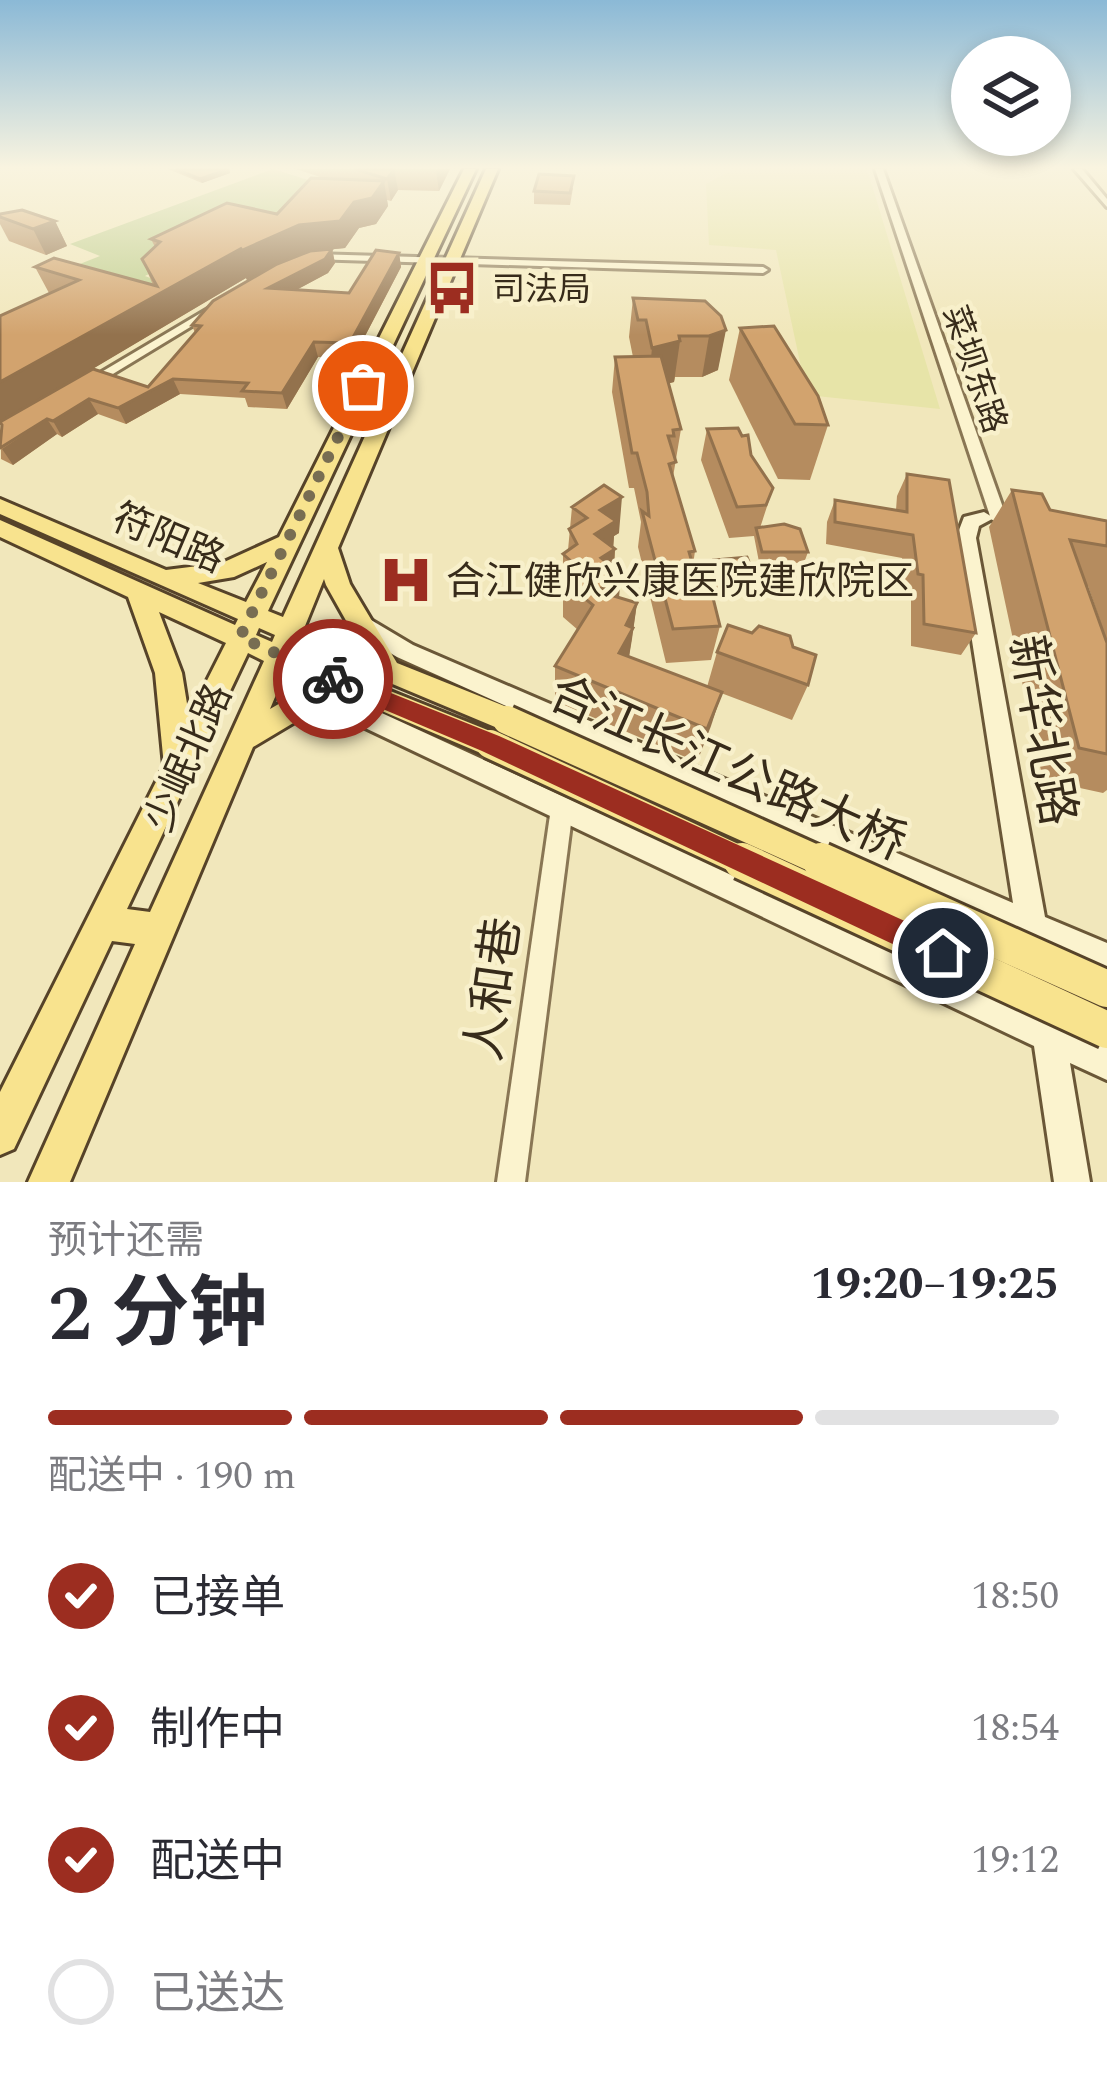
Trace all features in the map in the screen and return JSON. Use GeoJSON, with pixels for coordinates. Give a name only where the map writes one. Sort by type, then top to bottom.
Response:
{"type":"FeatureCollection","features":[{"type":"Feature","properties":{"kind":"main road","name":"少岷北路"},"geometry":{"type":"LineString","coordinates":[[0,1135],[442,224]]}},
{"type":"Feature","properties":{"kind":"main road","name":"少岷北路"},"geometry":{"type":"LineString","coordinates":[[49,1182],[466,224]]}},
{"type":"Feature","properties":{"kind":"main road"},"geometry":{"type":"LineString","coordinates":[[326,463],[363,465]]}},
{"type":"Feature","properties":{"kind":"main road","name":"符阳路"},"geometry":{"type":"LineString","coordinates":[[0,506],[149,585]]}},
{"type":"Feature","properties":{"kind":"main road","name":"符阳路"},"geometry":{"type":"LineString","coordinates":[[0,528],[246,625],[290,628],[387,669],[499,732]]}},
{"type":"Feature","properties":{"kind":"main road"},"geometry":{"type":"LineString","coordinates":[[172,777],[176,719],[149,585],[226,571],[289,542]]}},
{"type":"Feature","properties":{"kind":"main road"},"geometry":{"type":"LineString","coordinates":[[327,549],[354,617],[387,669]]}},
{"type":"Feature","properties":{"kind":"main road","name":"符阳路"},"geometry":{"type":"LineString","coordinates":[[246,625],[277,656],[365,692],[499,732]]}},
{"type":"Feature","properties":{"kind":"main road"},"geometry":{"type":"LineString","coordinates":[[239,741],[299,706],[365,692]]}},
{"type":"Feature","properties":{"kind":"main road","name":"合江长江公路大桥"},"geometry":{"type":"LineString","coordinates":[[499,732],[1107,989]]}},
{"type":"Feature","properties":{"kind":"main road","name":"合江长江公路大桥"},"geometry":{"type":"LineString","coordinates":[[499,732],[1107,1030]]}},
{"type":"Feature","properties":{"kind":"main road"},"geometry":{"type":"LineString","coordinates":[[101,923],[157,930]]}},
{"type":"Feature","properties":{"kind":"street","name":"菜坝东路"},"geometry":{"type":"LineString","coordinates":[[897,224],[992,518]]}},
{"type":"Feature","properties":{"kind":"street"},"geometry":{"type":"LineString","coordinates":[[294,263],[327,255],[763,270]]}},
{"type":"Feature","properties":{"kind":"street"},"geometry":{"type":"LineString","coordinates":[[80,388],[238,294]]}},
{"type":"Feature","properties":{"kind":"street"},"geometry":{"type":"LineString","coordinates":[[992,518],[1021,521]]}},
{"type":"Feature","properties":{"kind":"street","name":"新华北路"},"geometry":{"type":"LineString","coordinates":[[992,518],[971,522],[965,538],[1072,1182]]}},
{"type":"Feature","properties":{"kind":"street"},"geometry":{"type":"LineString","coordinates":[[354,617],[373,634],[405,651],[1107,959]]}},
{"type":"Feature","properties":{"kind":"street"},"geometry":{"type":"LineString","coordinates":[[299,706],[364,716],[1107,1063]]}},
{"type":"Feature","properties":{"kind":"street","name":"人和巷"},"geometry":{"type":"LineString","coordinates":[[511,1182],[562,808]]}},
{"type":"Feature","properties":{"kind":"street"},"geometry":{"type":"LineString","coordinates":[[975,1001],[998,1000],[1009,991],[1011,944],[1004,925],[987,906]]}},
{"type":"Feature","properties":{"kind":"shaded area"},"geometry":{"type":"Polygon","coordinates":[[[708,224],[884,224],[940,409],[807,395],[776,250],[709,245],[708,224]]]}},
{"type":"Feature","properties":{"kind":"green space"},"geometry":{"type":"Polygon","coordinates":[[[124,224],[275,224],[262,232],[236,229],[145,276],[161,282],[155,286],[52,275],[100,256],[70,244],[124,224]]]}},
{"type":"Feature","properties":{"kind":"building"},"geometry":{"type":"Polygon","coordinates":[[[182,224],[308,224],[238,252],[242,248],[0,382],[0,316],[79,280],[35,267],[54,258],[157,286],[142,259],[160,242],[151,239],[182,224]]]}},
{"type":"Feature","properties":{"kind":"building"},"geometry":{"type":"Polygon","coordinates":[[[332,249],[325,259],[268,288],[349,293],[376,250],[399,253],[350,343],[314,342],[282,393],[242,391],[248,383],[173,379],[118,408],[89,399],[0,448],[0,422],[93,369],[148,387],[201,326],[192,325],[213,301],[277,264],[310,251],[332,249]]]}},
{"type":"Feature","properties":{"kind":"building"},"geometry":{"type":"Polygon","coordinates":[[[633,298],[705,301],[721,316],[726,330],[709,336],[679,336],[680,341],[652,348],[646,320],[638,320],[633,298]]]}},
{"type":"Feature","properties":{"kind":"building"},"geometry":{"type":"Polygon","coordinates":[[[774,326],[818,396],[828,425],[795,424],[740,328],[774,326]]]}},
{"type":"Feature","properties":{"kind":"building"},"geometry":{"type":"Polygon","coordinates":[[[661,356],[681,429],[668,436],[676,462],[669,464],[695,551],[689,552],[697,579],[705,579],[710,586],[720,626],[673,629],[642,511],[649,516],[615,357],[661,356]]]}},
{"type":"Feature","properties":{"kind":"building"},"geometry":{"type":"Polygon","coordinates":[[[738,428],[742,436],[748,435],[751,455],[773,488],[766,505],[737,507],[707,429],[738,428]]]}},
{"type":"Feature","properties":{"kind":"building"},"geometry":{"type":"Polygon","coordinates":[[[907,474],[949,480],[976,633],[924,624],[923,575],[918,574],[913,535],[835,522],[835,500],[907,512],[907,474]]]}},
{"type":"Feature","properties":{"kind":"building"},"geometry":{"type":"Polygon","coordinates":[[[604,485],[622,497],[600,510],[616,521],[595,534],[615,549],[601,558],[621,574],[597,591],[637,603],[626,625],[633,628],[619,653],[722,692],[707,729],[555,666],[593,605],[563,581],[581,570],[563,554],[577,544],[569,529],[587,518],[572,507],[604,485]]]}},
{"type":"Feature","properties":{"kind":"building"},"geometry":{"type":"Polygon","coordinates":[[[1012,490],[1042,494],[1050,510],[1107,521],[1107,546],[1070,540],[1107,643],[1107,754],[1079,748],[1012,490]]]}},
{"type":"Feature","properties":{"kind":"building"},"geometry":{"type":"Polygon","coordinates":[[[784,524],[800,529],[808,552],[762,552],[756,528],[784,524]]]}},
{"type":"Feature","properties":{"kind":"building"},"geometry":{"type":"Polygon","coordinates":[[[747,557],[756,579],[722,581],[714,560],[747,557]]]}},
{"type":"Feature","properties":{"kind":"building"},"geometry":{"type":"Polygon","coordinates":[[[728,625],[752,633],[759,626],[790,636],[793,647],[816,655],[808,685],[717,652],[728,625]]]}},
{"type":"Feature","properties":{"kind":"way so far"},"geometry":{"type":"LineString","coordinates":[[333,679],[240,637],[363,386]]}},
{"type":"Feature","properties":{"kind":"place","name":"司法局"},"geometry":{"type":"Point","coordinates":[452,288]}},
{"type":"Feature","properties":{"kind":"place","name":"合江健欣兴康医院建欣院区"},"geometry":{"type":"Point","coordinates":[406,580]}},
{"type":"Feature","properties":{"kind":"route"},"geometry":{"type":"LineString","coordinates":[[333,679],[490,744],[943,953]]}}]}
